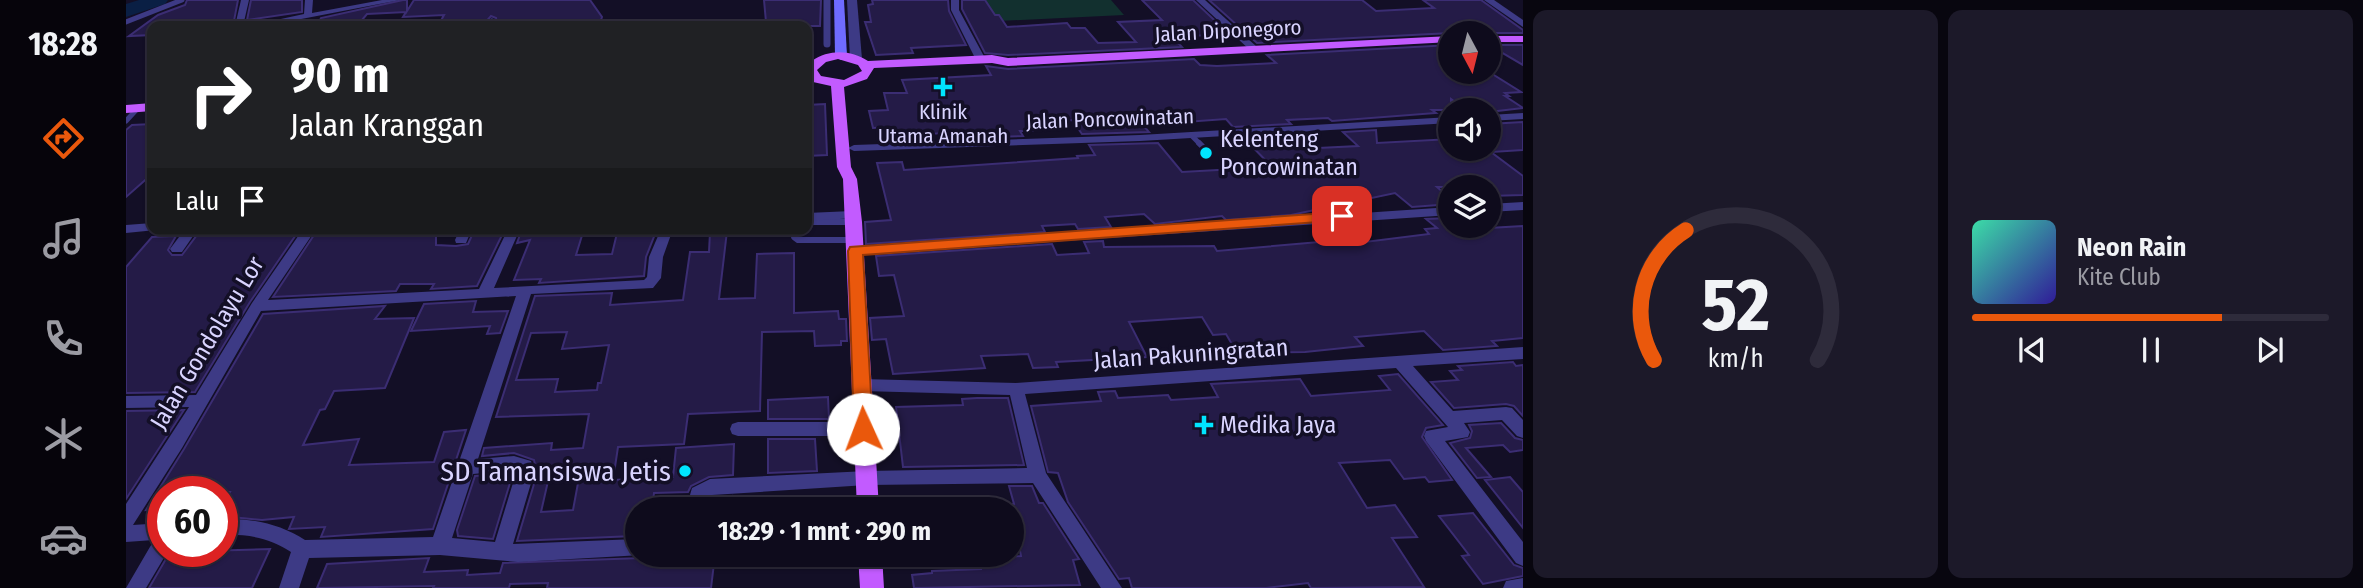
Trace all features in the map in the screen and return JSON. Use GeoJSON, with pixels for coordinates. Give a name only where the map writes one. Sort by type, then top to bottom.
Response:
{"type":"FeatureCollection","features":[{"type":"Feature","properties":{"kind":"main road"},"geometry":{"type":"LineString","coordinates":[[839,0],[841,56]]}},
{"type":"Feature","properties":{"kind":"main road"},"geometry":{"type":"LineString","coordinates":[[839,22],[853,22]]}},
{"type":"Feature","properties":{"kind":"main road"},"geometry":{"type":"LineString","coordinates":[[1502,35],[1523,33]]}},
{"type":"Feature","properties":{"kind":"main road"},"geometry":{"type":"LineString","coordinates":[[1502,38],[1523,39]]}},
{"type":"Feature","properties":{"kind":"main road","name":"Jalan Diponegoro"},"geometry":{"type":"LineString","coordinates":[[864,65],[981,60],[1008,62],[1438,40]]}},
{"type":"Feature","properties":{"kind":"main road"},"geometry":{"type":"LineString","coordinates":[[812,71],[818,61],[841,56],[864,65],[862,79],[843,83],[812,75]]}},
{"type":"Feature","properties":{"kind":"main road","name":"Jalan Diponegoro"},"geometry":{"type":"LineString","coordinates":[[864,65],[996,67],[1008,62]]}},
{"type":"Feature","properties":{"kind":"main road"},"geometry":{"type":"LineString","coordinates":[[843,83],[855,167],[850,179]]}},
{"type":"Feature","properties":{"kind":"main road"},"geometry":{"type":"LineString","coordinates":[[843,83],[844,167],[850,179],[854,232],[868,497]]}},
{"type":"Feature","properties":{"kind":"main road"},"geometry":{"type":"LineString","coordinates":[[871,567],[872,588]]}},
{"type":"Feature","properties":{"kind":"street"},"geometry":{"type":"LineString","coordinates":[[240,21],[245,0]]}},
{"type":"Feature","properties":{"kind":"street"},"geometry":{"type":"LineString","coordinates":[[308,14],[309,0]]}},
{"type":"Feature","properties":{"kind":"street"},"geometry":{"type":"LineString","coordinates":[[275,21],[361,3],[396,0]]}},
{"type":"Feature","properties":{"kind":"street"},"geometry":{"type":"LineString","coordinates":[[827,0],[827,44]]}},
{"type":"Feature","properties":{"kind":"street"},"geometry":{"type":"LineString","coordinates":[[852,0],[853,22],[864,65]]}},
{"type":"Feature","properties":{"kind":"street"},"geometry":{"type":"LineString","coordinates":[[955,0],[955,9],[981,60]]}},
{"type":"Feature","properties":{"kind":"street"},"geometry":{"type":"LineString","coordinates":[[1200,0],[1254,49]]}},
{"type":"Feature","properties":{"kind":"street"},"geometry":{"type":"LineString","coordinates":[[1488,0],[1523,24]]}},
{"type":"Feature","properties":{"kind":"street"},"geometry":{"type":"LineString","coordinates":[[1501,117],[1523,116]]}},
{"type":"Feature","properties":{"kind":"street","name":"Jalan Poncowinatan"},"geometry":{"type":"LineString","coordinates":[[853,148],[1191,135],[1438,121]]}},
{"type":"Feature","properties":{"kind":"street"},"geometry":{"type":"LineString","coordinates":[[1501,207],[1523,206]]}},
{"type":"Feature","properties":{"kind":"street"},"geometry":{"type":"LineString","coordinates":[[812,219],[854,232],[1438,211]]}},
{"type":"Feature","properties":{"kind":"street"},"geometry":{"type":"LineString","coordinates":[[126,229],[147,227]]}},
{"type":"Feature","properties":{"kind":"street"},"geometry":{"type":"LineString","coordinates":[[177,249],[188,235]]}},
{"type":"Feature","properties":{"kind":"street","name":"Jalan Gondolayu Lor"},"geometry":{"type":"LineString","coordinates":[[126,520],[257,306],[306,235]]}},
{"type":"Feature","properties":{"kind":"street"},"geometry":{"type":"LineString","coordinates":[[484,294],[511,235]]}},
{"type":"Feature","properties":{"kind":"street"},"geometry":{"type":"LineString","coordinates":[[257,306],[484,294],[525,289],[648,285],[654,278],[656,257],[665,235]]}},
{"type":"Feature","properties":{"kind":"street"},"geometry":{"type":"LineString","coordinates":[[440,547],[525,289]]}},
{"type":"Feature","properties":{"kind":"street","name":"Jalan Pakuningratan"},"geometry":{"type":"LineString","coordinates":[[862,385],[1016,389],[1523,353]]}},
{"type":"Feature","properties":{"kind":"street"},"geometry":{"type":"LineString","coordinates":[[1400,362],[1462,433],[1432,436],[1523,557]]}},
{"type":"Feature","properties":{"kind":"street"},"geometry":{"type":"LineString","coordinates":[[1016,389],[1038,475],[1112,588]]}},
{"type":"Feature","properties":{"kind":"street"},"geometry":{"type":"LineString","coordinates":[[126,402],[199,401]]}},
{"type":"Feature","properties":{"kind":"street"},"geometry":{"type":"LineString","coordinates":[[1449,418],[1506,413],[1523,431]]}},
{"type":"Feature","properties":{"kind":"street"},"geometry":{"type":"LineString","coordinates":[[738,429],[863,429]]}},
{"type":"Feature","properties":{"kind":"street"},"geometry":{"type":"LineString","coordinates":[[467,467],[514,463],[524,466],[525,473],[501,552]]}},
{"type":"Feature","properties":{"kind":"street"},"geometry":{"type":"LineString","coordinates":[[697,497],[698,493],[710,487],[867,478],[1038,475]]}},
{"type":"Feature","properties":{"kind":"street"},"geometry":{"type":"LineString","coordinates":[[238,526],[248,525],[285,537],[302,549],[440,547],[501,552],[625,548]]}},
{"type":"Feature","properties":{"kind":"street"},"geometry":{"type":"LineString","coordinates":[[126,534],[147,532]]}},
{"type":"Feature","properties":{"kind":"street"},"geometry":{"type":"LineString","coordinates":[[289,588],[302,549]]}},
{"type":"Feature","properties":{"kind":"street"},"geometry":{"type":"LineString","coordinates":[[135,588],[148,567]]}},
{"type":"Feature","properties":{"kind":"street"},"geometry":{"type":"LineString","coordinates":[[1513,588],[1523,587]]}},
{"type":"Feature","properties":{"kind":"lane"},"geometry":{"type":"LineString","coordinates":[[126,22],[182,0]]}},
{"type":"Feature","properties":{"kind":"lane"},"geometry":{"type":"LineString","coordinates":[[126,121],[143,106]]}},
{"type":"Feature","properties":{"kind":"lane"},"geometry":{"type":"LineString","coordinates":[[1191,135],[1202,146]]}},
{"type":"Feature","properties":{"kind":"lane"},"geometry":{"type":"LineString","coordinates":[[812,223],[854,232]]}},
{"type":"Feature","properties":{"kind":"lane"},"geometry":{"type":"LineString","coordinates":[[794,235],[798,240],[854,232]]}},
{"type":"Feature","properties":{"kind":"green space"},"geometry":{"type":"Polygon","coordinates":[[[985,0],[1111,0],[1124,15],[999,21],[985,0]]]}},
{"type":"Feature","properties":{"kind":"building"},"geometry":{"type":"Polygon","coordinates":[[[187,0],[238,0],[234,21],[150,21],[185,5],[187,0]]]}},
{"type":"Feature","properties":{"kind":"building"},"geometry":{"type":"Polygon","coordinates":[[[251,0],[302,0],[302,12],[247,20],[251,0]]]}},
{"type":"Feature","properties":{"kind":"building"},"geometry":{"type":"Polygon","coordinates":[[[403,0],[407,0],[407,11],[414,0],[590,0],[602,17],[601,21],[497,21],[491,16],[487,21],[441,21],[444,15],[403,17],[406,12],[367,14],[361,21],[320,21],[321,18],[403,0]]]}},
{"type":"Feature","properties":{"kind":"building"},"geometry":{"type":"Polygon","coordinates":[[[764,0],[821,0],[820,26],[812,26],[812,21],[766,21],[764,0]]]}},
{"type":"Feature","properties":{"kind":"building"},"geometry":{"type":"Polygon","coordinates":[[[872,0],[948,0],[949,11],[966,45],[911,48],[913,53],[876,55],[865,22],[871,22],[868,5],[873,4],[872,0]]]}},
{"type":"Feature","properties":{"kind":"building"},"geometry":{"type":"Polygon","coordinates":[[[962,0],[985,0],[1007,27],[1067,23],[1071,28],[1085,28],[1098,43],[1136,42],[1118,22],[1162,20],[1142,0],[1193,0],[1229,34],[1173,37],[1182,47],[1008,55],[985,53],[962,9],[962,0]]]}},
{"type":"Feature","properties":{"kind":"building"},"geometry":{"type":"Polygon","coordinates":[[[1209,0],[1362,0],[1376,11],[1434,8],[1423,0],[1481,0],[1523,30],[1523,33],[1502,33],[1502,21],[1438,21],[1438,34],[1257,43],[1209,0]]]}},
{"type":"Feature","properties":{"kind":"building"},"geometry":{"type":"Polygon","coordinates":[[[147,23],[147,35],[129,36],[147,23]]]}},
{"type":"Feature","properties":{"kind":"building"},"geometry":{"type":"Polygon","coordinates":[[[1502,45],[1523,45],[1523,65],[1502,53],[1502,45]]]}},
{"type":"Feature","properties":{"kind":"building"},"geometry":{"type":"Polygon","coordinates":[[[1438,46],[1438,84],[1502,84],[1502,80],[1521,92],[1505,93],[1509,96],[1505,96],[1523,108],[1501,111],[1501,98],[1438,98],[1438,110],[1432,110],[1436,113],[1332,121],[1328,118],[1287,120],[1291,124],[1233,127],[1226,119],[1143,125],[1149,132],[1082,134],[1072,120],[1035,122],[1039,131],[1020,131],[1023,136],[992,137],[990,134],[980,135],[980,132],[894,135],[892,127],[873,128],[869,111],[888,110],[884,93],[907,93],[902,80],[991,75],[986,66],[1008,69],[1194,59],[1200,65],[1217,66],[1276,63],[1267,55],[1438,46]]]}},
{"type":"Feature","properties":{"kind":"building"},"geometry":{"type":"Polygon","coordinates":[[[825,104],[827,155],[812,156],[812,105],[825,104]]]}},
{"type":"Feature","properties":{"kind":"building"},"geometry":{"type":"Polygon","coordinates":[[[1523,122],[1523,150],[1501,151],[1501,123],[1523,122]]]}},
{"type":"Feature","properties":{"kind":"building"},"geometry":{"type":"Polygon","coordinates":[[[147,124],[147,178],[126,197],[126,130],[132,125],[147,124]]]}},
{"type":"Feature","properties":{"kind":"building"},"geometry":{"type":"Polygon","coordinates":[[[1376,130],[1377,143],[1438,140],[1438,161],[1501,160],[1523,176],[1523,195],[1501,196],[1501,175],[1438,175],[1438,205],[1412,207],[1395,193],[1291,215],[1226,220],[1222,216],[1155,224],[1144,214],[1105,217],[1111,227],[1078,229],[1075,224],[1042,226],[1045,232],[866,244],[865,222],[891,220],[877,163],[902,162],[904,170],[1078,158],[1077,156],[1095,155],[1089,145],[1158,143],[1182,172],[1272,167],[1244,138],[1302,134],[1318,148],[1358,146],[1343,132],[1376,130]]]}},
{"type":"Feature","properties":{"kind":"building"},"geometry":{"type":"Polygon","coordinates":[[[1426,219],[1438,219],[1438,238],[1501,238],[1501,227],[1523,226],[1523,338],[1492,341],[1497,346],[1443,350],[1424,331],[1355,337],[1363,346],[1305,352],[1237,353],[1226,334],[1213,335],[1202,317],[1129,322],[1147,357],[1056,362],[1058,367],[1033,368],[1028,354],[981,356],[985,368],[893,374],[886,339],[872,340],[870,318],[904,316],[894,275],[879,276],[876,256],[1052,244],[1057,255],[1089,253],[1084,242],[1103,241],[1104,247],[1214,246],[1217,251],[1354,239],[1357,243],[1429,234],[1425,229],[1437,228],[1426,219]]]}},
{"type":"Feature","properties":{"kind":"building"},"geometry":{"type":"Polygon","coordinates":[[[197,235],[296,235],[250,302],[195,392],[126,393],[126,267],[152,237],[176,236],[168,250],[172,255],[182,255],[197,235]]]}},
{"type":"Feature","properties":{"kind":"building"},"geometry":{"type":"Polygon","coordinates":[[[314,235],[436,235],[436,245],[456,246],[468,244],[472,235],[502,235],[477,286],[431,289],[434,284],[400,284],[396,291],[273,297],[314,235]]]}},
{"type":"Feature","properties":{"kind":"building"},"geometry":{"type":"Polygon","coordinates":[[[520,235],[582,235],[576,255],[612,254],[617,235],[655,235],[646,257],[644,276],[539,283],[541,279],[514,280],[530,240],[517,243],[520,235]]]}},
{"type":"Feature","properties":{"kind":"building"},"geometry":{"type":"Polygon","coordinates":[[[710,235],[727,235],[719,299],[755,298],[757,254],[794,253],[794,313],[838,311],[839,319],[846,319],[847,341],[841,341],[841,345],[815,346],[814,331],[762,332],[760,411],[688,414],[684,444],[618,447],[613,480],[673,477],[676,448],[734,444],[733,475],[709,477],[691,486],[688,492],[654,493],[654,497],[625,497],[625,536],[517,541],[537,474],[534,460],[514,453],[482,456],[484,448],[552,443],[551,450],[583,448],[589,414],[496,417],[535,296],[612,293],[610,305],[683,300],[690,252],[709,252],[710,235]],[[567,332],[531,333],[516,380],[558,379],[555,392],[597,390],[609,345],[562,349],[567,332]],[[581,467],[551,468],[541,512],[573,510],[581,467]]]}},
{"type":"Feature","properties":{"kind":"building"},"geometry":{"type":"Polygon","coordinates":[[[476,301],[473,312],[508,311],[500,333],[487,334],[490,326],[411,331],[424,304],[476,301]]]}},
{"type":"Feature","properties":{"kind":"building"},"geometry":{"type":"Polygon","coordinates":[[[385,306],[375,319],[414,318],[385,388],[334,391],[325,409],[320,410],[303,445],[359,439],[349,465],[434,462],[444,432],[466,430],[433,529],[321,537],[325,527],[289,529],[294,517],[262,520],[238,518],[238,476],[167,476],[263,314],[385,306]]]}},
{"type":"Feature","properties":{"kind":"building"},"geometry":{"type":"Polygon","coordinates":[[[1513,362],[1516,366],[1523,365],[1523,416],[1514,406],[1506,404],[1454,408],[1431,382],[1458,380],[1450,371],[1462,370],[1458,366],[1513,362]]]}},
{"type":"Feature","properties":{"kind":"building"},"geometry":{"type":"Polygon","coordinates":[[[1398,374],[1443,425],[1426,428],[1422,437],[1452,480],[1429,482],[1425,477],[1404,479],[1390,460],[1339,463],[1367,508],[1395,505],[1417,537],[1392,538],[1424,587],[1311,588],[1308,583],[1266,588],[1132,588],[1129,578],[1119,579],[1068,502],[1058,473],[1048,472],[1031,406],[1101,401],[1098,392],[1115,391],[1118,398],[1168,395],[1171,400],[1218,397],[1211,384],[1300,379],[1311,396],[1390,390],[1379,376],[1398,374]]]}},
{"type":"Feature","properties":{"kind":"building"},"geometry":{"type":"Polygon","coordinates":[[[828,397],[829,419],[768,419],[768,400],[828,397]]]}},
{"type":"Feature","properties":{"kind":"building"},"geometry":{"type":"Polygon","coordinates":[[[1008,398],[1024,465],[903,467],[896,407],[963,405],[962,399],[1008,398]]]}},
{"type":"Feature","properties":{"kind":"building"},"geometry":{"type":"Polygon","coordinates":[[[184,410],[126,499],[126,411],[184,410]]]}},
{"type":"Feature","properties":{"kind":"building"},"geometry":{"type":"Polygon","coordinates":[[[1501,423],[1515,438],[1523,440],[1523,450],[1510,452],[1503,445],[1466,448],[1491,477],[1477,478],[1450,443],[1470,438],[1472,431],[1469,425],[1501,423]]]}},
{"type":"Feature","properties":{"kind":"building"},"geometry":{"type":"Polygon","coordinates":[[[768,439],[815,439],[817,471],[768,473],[768,439]]]}},
{"type":"Feature","properties":{"kind":"building"},"geometry":{"type":"Polygon","coordinates":[[[513,473],[493,539],[458,536],[457,530],[475,476],[513,473]]]}},
{"type":"Feature","properties":{"kind":"building"},"geometry":{"type":"Polygon","coordinates":[[[1510,477],[1523,492],[1523,528],[1485,480],[1510,477]]]}},
{"type":"Feature","properties":{"kind":"building"},"geometry":{"type":"Polygon","coordinates":[[[1009,486],[1032,486],[1039,503],[1043,503],[1079,559],[1073,560],[1080,585],[914,588],[912,575],[932,571],[1024,567],[1024,497],[1012,497],[1009,486]]]}},
{"type":"Feature","properties":{"kind":"building"},"geometry":{"type":"Polygon","coordinates":[[[1473,513],[1514,565],[1523,568],[1523,576],[1483,584],[1462,556],[1469,555],[1439,516],[1473,513]]]}},
{"type":"Feature","properties":{"kind":"building"},"geometry":{"type":"Polygon","coordinates":[[[270,549],[252,588],[149,588],[161,567],[238,567],[238,550],[270,549]]]}},
{"type":"Feature","properties":{"kind":"building"},"geometry":{"type":"Polygon","coordinates":[[[429,558],[424,572],[468,570],[467,575],[500,573],[503,563],[625,559],[625,567],[714,567],[711,588],[547,588],[548,583],[510,584],[509,588],[317,588],[327,564],[429,558]]]}},
{"type":"Feature","properties":{"kind":"waterway"},"geometry":{"type":"LineString","coordinates":[[126,11],[158,0]]}},
{"type":"Feature","properties":{"kind":"place","name":"Klinik Utama Amanah"},"geometry":{"type":"Point","coordinates":[943,87]}},
{"type":"Feature","properties":{"kind":"place","name":"Kelenteng Poncowinatan"},"geometry":{"type":"Point","coordinates":[1206,153]}},
{"type":"Feature","properties":{"kind":"place","name":"Medika Jaya"},"geometry":{"type":"Point","coordinates":[1204,425]}},
{"type":"Feature","properties":{"kind":"place","name":"SD Tamansiswa Jetis"},"geometry":{"type":"Point","coordinates":[685,471]}},
{"type":"Feature","properties":{"kind":"route"},"geometry":{"type":"LineString","coordinates":[[863,429],[856,251],[1342,216]]}}]}
